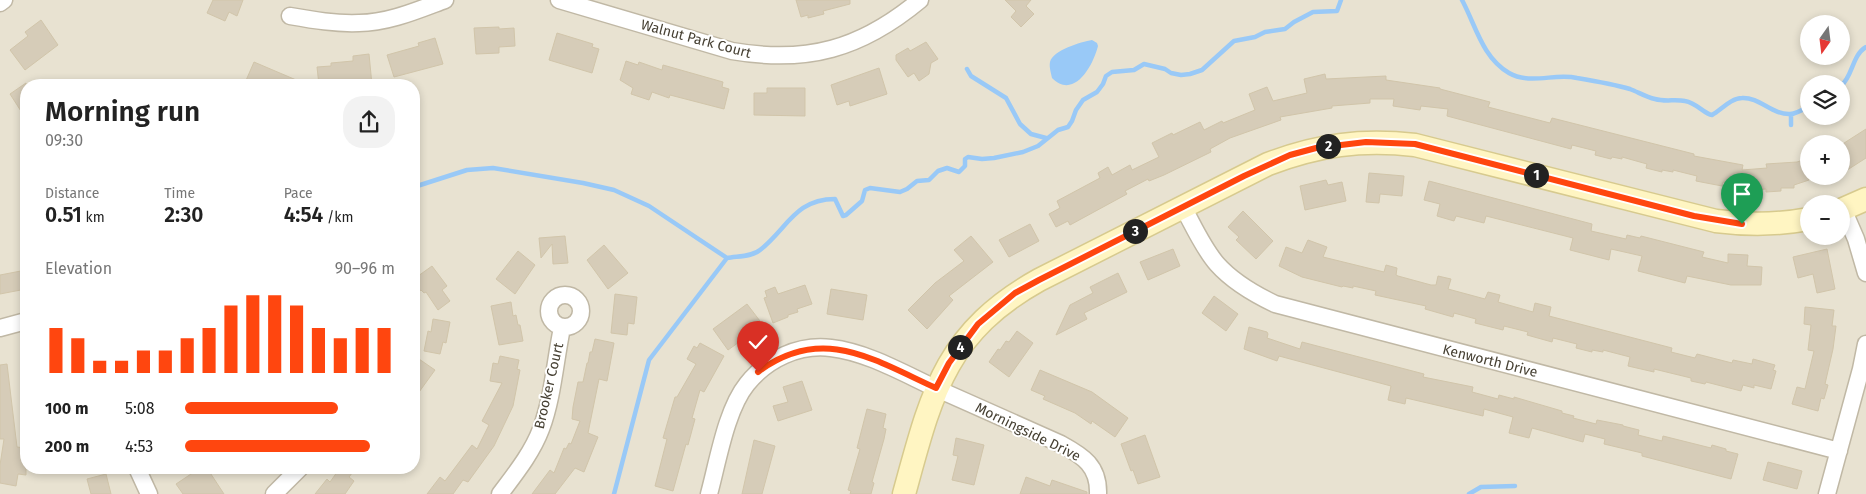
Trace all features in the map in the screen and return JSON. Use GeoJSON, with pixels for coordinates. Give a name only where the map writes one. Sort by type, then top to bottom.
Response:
{"type":"FeatureCollection","features":[{"type":"Feature","properties":{"kind":"street"},"geometry":{"type":"LineString","coordinates":[[0,3],[4,0]]}},
{"type":"Feature","properties":{"kind":"street"},"geometry":{"type":"LineString","coordinates":[[290,16],[337,23],[361,23],[389,19],[445,0]]}},
{"type":"Feature","properties":{"kind":"street","name":"Walnut Park Court"},"geometry":{"type":"LineString","coordinates":[[559,0],[607,7],[732,51],[760,56],[792,56],[822,52],[851,43],[880,29],[920,0]]}},
{"type":"Feature","properties":{"kind":"street"},"geometry":{"type":"LineString","coordinates":[[904,494],[924,422],[936,388],[949,363],[973,330],[995,309],[1015,293],[1268,164],[1290,155],[1340,144],[1389,142],[1415,144],[1716,221],[1767,225],[1800,220]]}},
{"type":"Feature","properties":{"kind":"street"},"geometry":{"type":"LineString","coordinates":[[1850,206],[1866,199]]}},
{"type":"Feature","properties":{"kind":"street","name":"Kenworth Drive"},"geometry":{"type":"LineString","coordinates":[[1183,207],[1217,263],[1234,280],[1275,304],[1839,451]]}},
{"type":"Feature","properties":{"kind":"street"},"geometry":{"type":"LineString","coordinates":[[1850,227],[1856,239],[1866,273]]}},
{"type":"Feature","properties":{"kind":"street"},"geometry":{"type":"LineString","coordinates":[[0,328],[20,323]]}},
{"type":"Feature","properties":{"kind":"street","name":"Brooker Court"},"geometry":{"type":"LineString","coordinates":[[500,494],[528,456],[541,429],[552,385],[562,328]]}},
{"type":"Feature","properties":{"kind":"street"},"geometry":{"type":"LineString","coordinates":[[1827,494],[1866,344]]}},
{"type":"Feature","properties":{"kind":"street","name":"Morningside Drive"},"geometry":{"type":"LineString","coordinates":[[709,494],[731,414],[747,384],[773,360],[787,354],[814,348],[847,351],[888,366],[1081,455],[1096,474],[1098,494]]}},
{"type":"Feature","properties":{"kind":"street"},"geometry":{"type":"LineString","coordinates":[[140,474],[148,494]]}},
{"type":"Feature","properties":{"kind":"street"},"geometry":{"type":"LineString","coordinates":[[274,494],[294,474]]}},
{"type":"Feature","properties":{"kind":"shaded area"},"geometry":{"type":"Polygon","coordinates":[[[0,0],[1866,0],[1866,494],[0,494],[0,0]]]}},
{"type":"Feature","properties":{"kind":"water"},"geometry":{"type":"Polygon","coordinates":[[[1092,40],[1098,46],[1092,63],[1081,78],[1075,83],[1068,85],[1060,84],[1052,78],[1050,62],[1056,54],[1062,50],[1092,40]]]}},
{"type":"Feature","properties":{"kind":"building"},"geometry":{"type":"Polygon","coordinates":[[[213,0],[243,0],[237,16],[229,12],[225,21],[207,13],[213,0]]]}},
{"type":"Feature","properties":{"kind":"building"},"geometry":{"type":"Polygon","coordinates":[[[796,0],[850,0],[850,4],[823,11],[824,14],[808,18],[808,15],[801,17],[796,0]]]}},
{"type":"Feature","properties":{"kind":"building"},"geometry":{"type":"Polygon","coordinates":[[[1005,0],[1031,0],[1026,6],[1034,14],[1021,27],[1011,17],[1016,11],[1005,0]]]}},
{"type":"Feature","properties":{"kind":"building"},"geometry":{"type":"Polygon","coordinates":[[[41,20],[58,45],[25,70],[10,50],[28,36],[25,32],[41,20]]]}},
{"type":"Feature","properties":{"kind":"building"},"geometry":{"type":"Polygon","coordinates":[[[499,27],[499,29],[514,28],[515,46],[499,47],[499,53],[476,54],[474,28],[499,27]]]}},
{"type":"Feature","properties":{"kind":"building"},"geometry":{"type":"Polygon","coordinates":[[[557,33],[593,44],[592,47],[599,49],[592,73],[549,60],[557,33]]]}},
{"type":"Feature","properties":{"kind":"building"},"geometry":{"type":"Polygon","coordinates":[[[435,38],[443,64],[394,77],[387,55],[419,46],[418,43],[435,38]]]}},
{"type":"Feature","properties":{"kind":"building"},"geometry":{"type":"Polygon","coordinates":[[[926,42],[938,59],[931,63],[929,74],[919,81],[914,73],[908,77],[896,60],[896,55],[908,48],[910,51],[926,42]]]}},
{"type":"Feature","properties":{"kind":"building"},"geometry":{"type":"Polygon","coordinates":[[[369,54],[371,79],[318,79],[317,67],[331,66],[331,63],[353,61],[353,56],[369,54]]]}},
{"type":"Feature","properties":{"kind":"building"},"geometry":{"type":"Polygon","coordinates":[[[626,61],[638,65],[639,62],[662,70],[663,65],[723,82],[722,87],[729,89],[724,109],[670,95],[669,98],[652,92],[649,100],[631,94],[633,88],[620,80],[626,61]]]}},
{"type":"Feature","properties":{"kind":"building"},"geometry":{"type":"Polygon","coordinates":[[[254,62],[294,79],[247,79],[254,62]]]}},
{"type":"Feature","properties":{"kind":"building"},"geometry":{"type":"Polygon","coordinates":[[[879,68],[887,94],[850,106],[849,101],[837,105],[831,85],[879,68]]]}},
{"type":"Feature","properties":{"kind":"building"},"geometry":{"type":"Polygon","coordinates":[[[1325,74],[1326,79],[1386,76],[1386,80],[1440,88],[1490,102],[1488,107],[1550,123],[1552,118],[1694,154],[1694,156],[1743,165],[1742,170],[1767,168],[1766,164],[1800,161],[1800,183],[1794,185],[1794,188],[1781,188],[1781,191],[1766,192],[1766,189],[1750,190],[1750,187],[1723,182],[1722,186],[1696,181],[1697,176],[1673,170],[1673,172],[1662,170],[1662,172],[1646,168],[1647,164],[1622,157],[1622,159],[1612,157],[1611,159],[1595,155],[1596,151],[1572,145],[1571,149],[1447,116],[1448,109],[1421,106],[1420,110],[1393,106],[1394,99],[1370,99],[1370,103],[1332,106],[1332,108],[1280,117],[1281,120],[1230,138],[1210,149],[1211,152],[1164,175],[1149,181],[1148,179],[1125,191],[1127,194],[1070,225],[1068,221],[1056,227],[1049,214],[1060,208],[1057,201],[1100,178],[1098,173],[1108,167],[1112,175],[1130,165],[1132,170],[1159,157],[1152,143],[1172,133],[1173,135],[1200,122],[1204,130],[1222,121],[1223,123],[1255,110],[1249,94],[1267,87],[1273,101],[1307,93],[1304,79],[1325,74]]]}},
{"type":"Feature","properties":{"kind":"building"},"geometry":{"type":"Polygon","coordinates":[[[20,87],[20,110],[10,94],[20,87]]]}},
{"type":"Feature","properties":{"kind":"building"},"geometry":{"type":"Polygon","coordinates":[[[767,88],[805,88],[805,116],[754,115],[754,93],[767,93],[767,88]]]}},
{"type":"Feature","properties":{"kind":"building"},"geometry":{"type":"Polygon","coordinates":[[[1866,129],[1866,158],[1850,168],[1850,139],[1866,129]]]}},
{"type":"Feature","properties":{"kind":"building"},"geometry":{"type":"Polygon","coordinates":[[[1369,173],[1404,176],[1402,196],[1380,194],[1379,203],[1366,202],[1369,173]]]}},
{"type":"Feature","properties":{"kind":"building"},"geometry":{"type":"Polygon","coordinates":[[[1326,180],[1328,185],[1342,182],[1346,201],[1305,210],[1300,186],[1326,180]]]}},
{"type":"Feature","properties":{"kind":"building"},"geometry":{"type":"Polygon","coordinates":[[[1429,181],[1592,224],[1591,231],[1626,239],[1627,235],[1640,238],[1641,236],[1704,252],[1702,257],[1728,263],[1728,254],[1748,255],[1747,266],[1762,267],[1761,285],[1731,285],[1687,276],[1685,283],[1638,271],[1642,256],[1611,249],[1609,260],[1570,250],[1573,238],[1486,216],[1484,223],[1456,216],[1454,221],[1437,216],[1440,204],[1424,200],[1429,181]]]}},
{"type":"Feature","properties":{"kind":"building"},"geometry":{"type":"Polygon","coordinates":[[[1243,211],[1273,241],[1256,259],[1236,240],[1239,237],[1228,227],[1243,211]]]}},
{"type":"Feature","properties":{"kind":"building"},"geometry":{"type":"Polygon","coordinates":[[[1030,224],[1039,241],[1009,257],[999,240],[1030,224]]]}},
{"type":"Feature","properties":{"kind":"building"},"geometry":{"type":"Polygon","coordinates":[[[565,236],[568,263],[553,264],[552,244],[541,258],[539,238],[565,236]]]}},
{"type":"Feature","properties":{"kind":"building"},"geometry":{"type":"Polygon","coordinates":[[[971,236],[993,262],[949,296],[953,300],[927,329],[908,310],[935,283],[964,261],[954,250],[971,236]]]}},
{"type":"Feature","properties":{"kind":"building"},"geometry":{"type":"Polygon","coordinates":[[[1308,240],[1327,247],[1323,257],[1384,272],[1386,265],[1397,268],[1396,275],[1398,276],[1431,285],[1436,285],[1438,276],[1451,279],[1448,289],[1485,299],[1488,292],[1500,295],[1498,302],[1533,312],[1535,303],[1551,307],[1549,316],[1672,348],[1671,352],[1695,358],[1697,354],[1732,363],[1733,360],[1752,364],[1753,359],[1775,365],[1773,370],[1776,371],[1771,389],[1754,385],[1754,388],[1743,385],[1741,391],[1706,382],[1705,384],[1691,381],[1691,378],[1654,369],[1654,372],[1628,366],[1630,357],[1603,350],[1603,352],[1592,350],[1592,352],[1576,348],[1577,344],[1553,338],[1552,342],[1527,335],[1528,332],[1504,326],[1503,330],[1475,323],[1476,319],[1454,313],[1453,317],[1425,309],[1426,306],[1375,295],[1376,291],[1353,286],[1353,288],[1342,287],[1302,277],[1279,266],[1286,247],[1302,253],[1308,240]]]}},
{"type":"Feature","properties":{"kind":"building"},"geometry":{"type":"Polygon","coordinates":[[[604,245],[628,273],[608,289],[587,260],[604,245]]]}},
{"type":"Feature","properties":{"kind":"building"},"geometry":{"type":"Polygon","coordinates":[[[1173,249],[1180,266],[1148,280],[1140,262],[1173,249]]]}},
{"type":"Feature","properties":{"kind":"building"},"geometry":{"type":"Polygon","coordinates":[[[1827,249],[1835,289],[1817,293],[1813,274],[1798,278],[1793,257],[1827,249]]]}},
{"type":"Feature","properties":{"kind":"building"},"geometry":{"type":"Polygon","coordinates":[[[518,251],[535,265],[515,294],[496,279],[518,251]]]}},
{"type":"Feature","properties":{"kind":"building"},"geometry":{"type":"Polygon","coordinates":[[[432,266],[447,286],[442,290],[450,301],[438,310],[426,292],[420,291],[420,275],[432,266]]]}},
{"type":"Feature","properties":{"kind":"building"},"geometry":{"type":"Polygon","coordinates":[[[20,271],[20,290],[0,294],[0,275],[20,271]]]}},
{"type":"Feature","properties":{"kind":"building"},"geometry":{"type":"Polygon","coordinates":[[[1118,273],[1127,292],[1084,313],[1087,319],[1056,335],[1070,305],[1093,293],[1090,287],[1118,273]]]}},
{"type":"Feature","properties":{"kind":"building"},"geometry":{"type":"Polygon","coordinates":[[[805,285],[812,304],[797,309],[798,312],[773,323],[764,298],[767,297],[765,291],[775,287],[778,294],[805,285]]]}},
{"type":"Feature","properties":{"kind":"building"},"geometry":{"type":"Polygon","coordinates":[[[831,289],[867,295],[863,320],[827,314],[831,289]]]}},
{"type":"Feature","properties":{"kind":"building"},"geometry":{"type":"Polygon","coordinates":[[[615,294],[637,297],[634,324],[628,323],[627,335],[611,333],[615,294]]]}},
{"type":"Feature","properties":{"kind":"building"},"geometry":{"type":"Polygon","coordinates":[[[1214,296],[1238,314],[1226,331],[1202,313],[1214,296]]]}},
{"type":"Feature","properties":{"kind":"building"},"geometry":{"type":"Polygon","coordinates":[[[511,302],[513,316],[516,315],[518,325],[520,325],[523,341],[499,345],[491,306],[511,302]]]}},
{"type":"Feature","properties":{"kind":"building"},"geometry":{"type":"Polygon","coordinates":[[[747,304],[760,321],[748,329],[750,331],[741,338],[742,340],[728,350],[713,329],[747,304]]]}},
{"type":"Feature","properties":{"kind":"building"},"geometry":{"type":"Polygon","coordinates":[[[1805,307],[1834,310],[1832,326],[1836,326],[1825,384],[1828,385],[1824,399],[1821,398],[1818,411],[1792,404],[1797,387],[1805,389],[1814,351],[1808,350],[1811,325],[1804,324],[1805,307]]]}},
{"type":"Feature","properties":{"kind":"building"},"geometry":{"type":"Polygon","coordinates":[[[433,319],[450,322],[446,343],[443,342],[440,354],[424,351],[428,331],[431,332],[433,319]]]}},
{"type":"Feature","properties":{"kind":"building"},"geometry":{"type":"Polygon","coordinates":[[[1249,327],[1267,332],[1267,338],[1300,349],[1302,342],[1424,374],[1423,377],[1473,387],[1472,392],[1498,399],[1499,395],[1514,399],[1514,397],[1562,411],[1562,413],[1574,416],[1573,418],[1596,424],[1597,420],[1623,425],[1639,430],[1638,435],[1662,441],[1663,436],[1711,448],[1712,445],[1726,449],[1726,451],[1738,454],[1731,479],[1642,456],[1642,453],[1604,444],[1605,439],[1585,434],[1583,442],[1532,428],[1529,438],[1509,433],[1513,417],[1484,409],[1483,416],[1406,398],[1405,404],[1388,400],[1391,386],[1279,356],[1277,361],[1244,349],[1249,327]]]}},
{"type":"Feature","properties":{"kind":"building"},"geometry":{"type":"Polygon","coordinates":[[[1017,331],[1033,343],[1009,377],[989,362],[998,349],[1000,350],[1006,341],[1009,342],[1017,331]]]}},
{"type":"Feature","properties":{"kind":"building"},"geometry":{"type":"Polygon","coordinates":[[[595,339],[614,343],[607,381],[599,379],[588,433],[598,437],[584,472],[575,468],[555,494],[532,494],[550,470],[554,473],[564,448],[566,449],[569,443],[571,444],[580,421],[572,419],[578,382],[583,382],[595,339]]]}},
{"type":"Feature","properties":{"kind":"building"},"geometry":{"type":"Polygon","coordinates":[[[700,343],[724,356],[704,392],[700,390],[692,418],[695,419],[673,491],[655,486],[667,439],[663,438],[675,397],[677,397],[696,364],[687,359],[694,346],[697,348],[700,343]]]}},
{"type":"Feature","properties":{"kind":"building"},"geometry":{"type":"Polygon","coordinates":[[[500,356],[519,360],[517,369],[520,370],[513,406],[494,446],[468,482],[463,480],[453,494],[427,494],[440,477],[445,481],[472,445],[477,449],[489,425],[482,421],[502,383],[490,381],[493,363],[498,364],[500,356]]]}},
{"type":"Feature","properties":{"kind":"building"},"geometry":{"type":"Polygon","coordinates":[[[420,360],[435,370],[420,391],[420,360]]]}},
{"type":"Feature","properties":{"kind":"building"},"geometry":{"type":"Polygon","coordinates":[[[7,364],[17,447],[20,447],[20,474],[26,474],[26,475],[18,474],[16,486],[0,483],[0,465],[4,439],[0,439],[0,365],[7,364]]]}},
{"type":"Feature","properties":{"kind":"building"},"geometry":{"type":"Polygon","coordinates":[[[1040,370],[1092,392],[1128,418],[1115,437],[1092,421],[1091,424],[1075,413],[1043,399],[1045,396],[1031,390],[1040,370]]]}},
{"type":"Feature","properties":{"kind":"building"},"geometry":{"type":"Polygon","coordinates":[[[802,381],[812,410],[778,421],[773,406],[788,402],[783,387],[802,381]]]}},
{"type":"Feature","properties":{"kind":"building"},"geometry":{"type":"Polygon","coordinates":[[[867,409],[886,414],[883,428],[886,429],[884,439],[872,482],[874,483],[871,494],[850,494],[851,491],[848,490],[860,449],[857,448],[867,409]]]}},
{"type":"Feature","properties":{"kind":"building"},"geometry":{"type":"Polygon","coordinates":[[[1145,435],[1160,477],[1138,484],[1121,444],[1145,435]]]}},
{"type":"Feature","properties":{"kind":"building"},"geometry":{"type":"Polygon","coordinates":[[[956,438],[984,445],[974,485],[952,480],[958,456],[953,455],[956,438]]]}},
{"type":"Feature","properties":{"kind":"building"},"geometry":{"type":"Polygon","coordinates":[[[754,440],[775,446],[762,494],[742,494],[754,440]]]}},
{"type":"Feature","properties":{"kind":"building"},"geometry":{"type":"Polygon","coordinates":[[[1768,462],[1802,471],[1797,489],[1763,480],[1768,462]]]}},
{"type":"Feature","properties":{"kind":"building"},"geometry":{"type":"Polygon","coordinates":[[[106,474],[111,494],[91,494],[87,479],[106,474]]]}},
{"type":"Feature","properties":{"kind":"building"},"geometry":{"type":"Polygon","coordinates":[[[191,474],[211,474],[224,494],[183,494],[176,484],[191,474]]]}},
{"type":"Feature","properties":{"kind":"building"},"geometry":{"type":"Polygon","coordinates":[[[336,474],[351,474],[349,477],[354,481],[345,494],[315,494],[327,479],[330,482],[336,474]]]}},
{"type":"Feature","properties":{"kind":"building"},"geometry":{"type":"Polygon","coordinates":[[[1026,477],[1050,486],[1052,480],[1087,492],[1087,494],[1020,494],[1026,477]]]}},
{"type":"Feature","properties":{"kind":"waterway"},"geometry":{"type":"LineString","coordinates":[[614,494],[649,360],[727,258],[757,252],[801,210],[821,200],[835,199],[843,216],[862,201],[865,190],[870,188],[900,192],[917,181],[929,180],[938,171],[947,168],[959,172],[965,166],[965,159],[968,157],[994,158],[1023,152],[1038,146],[1058,130],[1068,127],[1083,100],[1097,92],[1106,76],[1112,72],[1134,70],[1144,64],[1165,69],[1171,73],[1190,74],[1202,70],[1234,41],[1255,37],[1265,32],[1285,29],[1313,12],[1337,11],[1341,0]]}},
{"type":"Feature","properties":{"kind":"waterway"},"geometry":{"type":"LineString","coordinates":[[1462,0],[1486,50],[1500,66],[1517,76],[1534,79],[1569,77],[1604,83],[1630,89],[1659,100],[1689,102],[1712,115],[1730,102],[1742,98],[1754,100],[1784,114],[1800,111]]}},
{"type":"Feature","properties":{"kind":"waterway"},"geometry":{"type":"LineString","coordinates":[[1849,75],[1858,55],[1866,47]]}},
{"type":"Feature","properties":{"kind":"waterway"},"geometry":{"type":"LineString","coordinates":[[967,69],[971,76],[1006,98],[1020,124],[1031,134],[1046,138]]}},
{"type":"Feature","properties":{"kind":"waterway"},"geometry":{"type":"LineString","coordinates":[[1791,114],[1791,125]]}},
{"type":"Feature","properties":{"kind":"waterway"},"geometry":{"type":"LineString","coordinates":[[420,185],[467,170],[493,168],[614,190],[649,206],[727,258]]}},
{"type":"Feature","properties":{"kind":"waterway"},"geometry":{"type":"LineString","coordinates":[[1469,494],[1481,487],[1515,486]]}},
{"type":"Feature","properties":{"kind":"route"},"geometry":{"type":"LineString","coordinates":[[758,372],[773,360],[787,354],[803,349],[830,348],[866,357],[936,388],[949,363],[978,324],[1015,293],[1268,164],[1290,155],[1340,144],[1389,142],[1415,144],[1694,216],[1742,224]]}}]}
